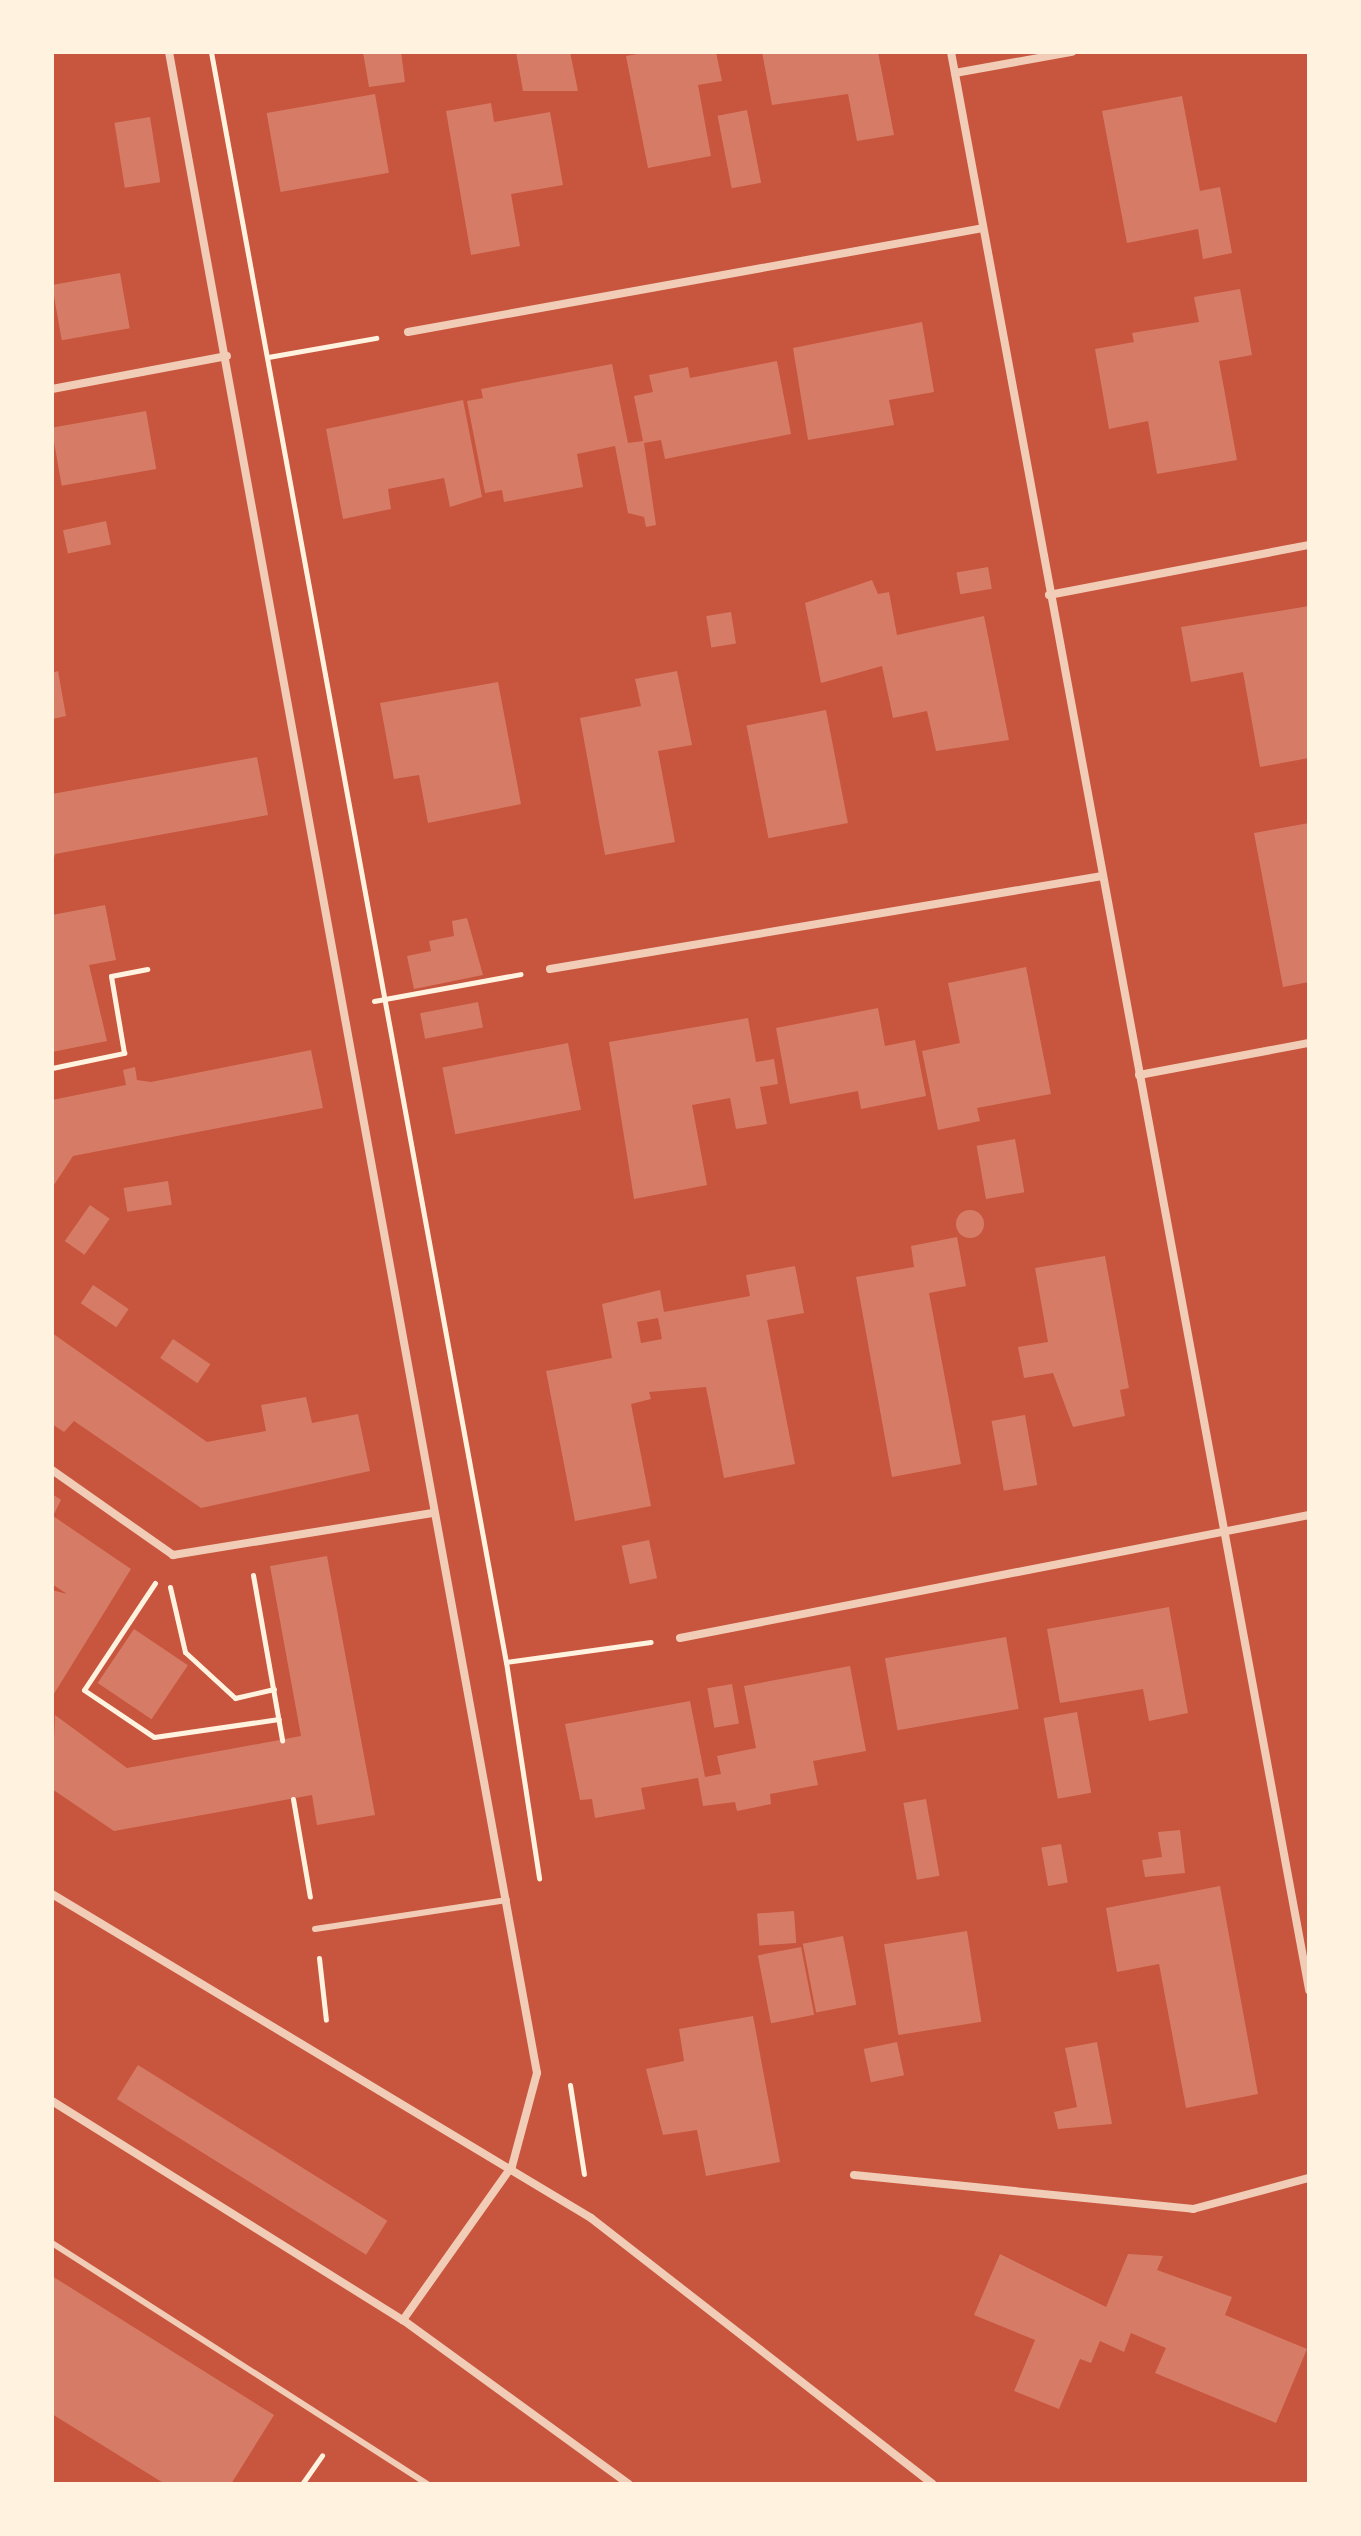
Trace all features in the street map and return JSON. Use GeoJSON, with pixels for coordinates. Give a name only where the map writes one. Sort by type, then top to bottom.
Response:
{"type":"FeatureCollection","features":[{"type":"Feature","properties":{"kind":"street"},"geometry":{"type":"LineString","coordinates":[[169,52],[227,356],[433,1513],[537,2073],[512,2166],[403,2320]]}},
{"type":"Feature","properties":{"kind":"street"},"geometry":{"type":"LineString","coordinates":[[951,52],[1309,1990]]}},
{"type":"Feature","properties":{"kind":"street"},"geometry":{"type":"LineString","coordinates":[[955,73],[1072,52]]}},
{"type":"Feature","properties":{"kind":"street"},"geometry":{"type":"LineString","coordinates":[[408,332],[983,228]]}},
{"type":"Feature","properties":{"kind":"street"},"geometry":{"type":"LineString","coordinates":[[52,389],[227,356]]}},
{"type":"Feature","properties":{"kind":"street"},"geometry":{"type":"LineString","coordinates":[[1049,595],[1309,545]]}},
{"type":"Feature","properties":{"kind":"street"},"geometry":{"type":"LineString","coordinates":[[550,969],[1102,876]]}},
{"type":"Feature","properties":{"kind":"street"},"geometry":{"type":"LineString","coordinates":[[1139,1075],[1309,1043]]}},
{"type":"Feature","properties":{"kind":"street"},"geometry":{"type":"LineString","coordinates":[[52,1470],[173,1555],[433,1513]]}},
{"type":"Feature","properties":{"kind":"street"},"geometry":{"type":"LineString","coordinates":[[680,1638],[1309,1515]]}},
{"type":"Feature","properties":{"kind":"street"},"geometry":{"type":"LineString","coordinates":[[52,1894],[512,2166],[591,2218],[933,2484]]}},
{"type":"Feature","properties":{"kind":"street"},"geometry":{"type":"LineString","coordinates":[[52,2101],[403,2320],[629,2484]]}},
{"type":"Feature","properties":{"kind":"street"},"geometry":{"type":"LineString","coordinates":[[854,2175],[1193,2209],[1309,2178]]}},
{"type":"Feature","properties":{"kind":"lane"},"geometry":{"type":"LineString","coordinates":[[315,1929],[507,1900]]}},
{"type":"Feature","properties":{"kind":"lane"},"geometry":{"type":"LineString","coordinates":[[52,2243],[427,2484]]}},
{"type":"Feature","properties":{"kind":"path"},"geometry":{"type":"LineString","coordinates":[[211,52],[506,1662],[541,1894]]}},
{"type":"Feature","properties":{"kind":"path"},"geometry":{"type":"LineString","coordinates":[[227,356],[267,357],[408,332]]}},
{"type":"Feature","properties":{"kind":"path"},"geometry":{"type":"LineString","coordinates":[[52,1068],[124,1053],[111,976],[147,969]]}},
{"type":"Feature","properties":{"kind":"path"},"geometry":{"type":"LineString","coordinates":[[342,1006],[550,969]]}},
{"type":"Feature","properties":{"kind":"path"},"geometry":{"type":"LineString","coordinates":[[248,1542],[282,1740]]}},
{"type":"Feature","properties":{"kind":"path"},"geometry":{"type":"LineString","coordinates":[[173,1555],[84,1690],[154,1737],[279,1719]]}},
{"type":"Feature","properties":{"kind":"path"},"geometry":{"type":"LineString","coordinates":[[165,1567],[185,1652],[235,1698],[274,1689]]}},
{"type":"Feature","properties":{"kind":"path"},"geometry":{"type":"LineString","coordinates":[[506,1662],[680,1638]]}},
{"type":"Feature","properties":{"kind":"path"},"geometry":{"type":"LineString","coordinates":[[569,2079],[591,2218]]}},
{"type":"Feature","properties":{"kind":"building"},"geometry":{"type":"Polygon","coordinates":[[[363,52],[401,52],[405,82],[369,87],[363,52]]]}},
{"type":"Feature","properties":{"kind":"building"},"geometry":{"type":"Polygon","coordinates":[[[516,52],[570,52],[578,91],[523,91],[516,52]]]}},
{"type":"Feature","properties":{"kind":"building"},"geometry":{"type":"Polygon","coordinates":[[[649,52],[716,52],[722,81],[698,85],[711,156],[648,168],[626,56],[649,52]]]}},
{"type":"Feature","properties":{"kind":"building"},"geometry":{"type":"Polygon","coordinates":[[[762,52],[878,52],[894,135],[857,141],[848,94],[772,105],[762,52]]]}},
{"type":"Feature","properties":{"kind":"building"},"geometry":{"type":"Polygon","coordinates":[[[375,94],[389,173],[281,192],[267,113],[375,94]]]}},
{"type":"Feature","properties":{"kind":"building"},"geometry":{"type":"Polygon","coordinates":[[[1182,96],[1200,191],[1220,187],[1232,253],[1203,259],[1198,229],[1127,243],[1102,111],[1182,96]]]}},
{"type":"Feature","properties":{"kind":"building"},"geometry":{"type":"Polygon","coordinates":[[[491,103],[494,122],[550,112],[563,185],[511,194],[520,246],[471,255],[446,111],[491,103]]]}},
{"type":"Feature","properties":{"kind":"building"},"geometry":{"type":"Polygon","coordinates":[[[747,110],[761,183],[732,188],[718,116],[747,110]]]}},
{"type":"Feature","properties":{"kind":"building"},"geometry":{"type":"Polygon","coordinates":[[[150,117],[160,182],[125,188],[114,123],[150,117]]]}},
{"type":"Feature","properties":{"kind":"building"},"geometry":{"type":"Polygon","coordinates":[[[120,273],[130,328],[62,340],[52,285],[120,273]]]}},
{"type":"Feature","properties":{"kind":"building"},"geometry":{"type":"Polygon","coordinates":[[[1240,289],[1252,355],[1219,361],[1237,460],[1157,474],[1148,421],[1109,429],[1095,349],[1134,342],[1132,333],[1199,322],[1194,297],[1240,289]]]}},
{"type":"Feature","properties":{"kind":"building"},"geometry":{"type":"Polygon","coordinates":[[[922,322],[934,392],[889,400],[894,425],[808,440],[793,348],[922,322]]]}},
{"type":"Feature","properties":{"kind":"building"},"geometry":{"type":"Polygon","coordinates":[[[777,361],[791,434],[665,459],[661,440],[644,443],[656,525],[646,527],[644,517],[628,513],[615,446],[577,454],[583,487],[504,502],[502,490],[485,493],[467,401],[483,398],[481,389],[612,364],[628,443],[643,441],[634,396],[653,392],[649,375],[688,367],[690,378],[777,361]]]}},
{"type":"Feature","properties":{"kind":"building"},"geometry":{"type":"Polygon","coordinates":[[[463,400],[482,497],[450,507],[444,478],[388,489],[391,509],[343,519],[326,429],[463,400]]]}},
{"type":"Feature","properties":{"kind":"building"},"geometry":{"type":"Polygon","coordinates":[[[146,411],[156,469],[62,486],[52,428],[146,411]]]}},
{"type":"Feature","properties":{"kind":"building"},"geometry":{"type":"Polygon","coordinates":[[[106,521],[111,544],[68,554],[63,530],[106,521]]]}},
{"type":"Feature","properties":{"kind":"building"},"geometry":{"type":"Polygon","coordinates":[[[988,567],[992,589],[960,594],[956,573],[988,567]]]}},
{"type":"Feature","properties":{"kind":"building"},"geometry":{"type":"Polygon","coordinates":[[[872,580],[878,594],[889,592],[897,635],[984,616],[1009,740],[936,751],[927,711],[893,718],[882,666],[821,683],[805,603],[872,580]]]}},
{"type":"Feature","properties":{"kind":"building"},"geometry":{"type":"Polygon","coordinates":[[[1309,606],[1309,758],[1260,767],[1243,672],[1191,682],[1181,627],[1309,606]]]}},
{"type":"Feature","properties":{"kind":"building"},"geometry":{"type":"Polygon","coordinates":[[[731,612],[736,644],[711,648],[706,616],[731,612]]]}},
{"type":"Feature","properties":{"kind":"building"},"geometry":{"type":"Polygon","coordinates":[[[58,671],[66,716],[52,719],[52,673],[58,671]]]}},
{"type":"Feature","properties":{"kind":"building"},"geometry":{"type":"Polygon","coordinates":[[[677,671],[692,745],[658,751],[675,842],[605,855],[580,718],[641,706],[635,679],[677,671]]]}},
{"type":"Feature","properties":{"kind":"building"},"geometry":{"type":"Polygon","coordinates":[[[498,682],[521,804],[428,823],[419,775],[394,779],[380,703],[498,682]]]}},
{"type":"Feature","properties":{"kind":"building"},"geometry":{"type":"Polygon","coordinates":[[[826,710],[848,823],[768,838],[746,725],[826,710]]]}},
{"type":"Feature","properties":{"kind":"building"},"geometry":{"type":"Polygon","coordinates":[[[257,757],[268,815],[55,854],[52,866],[52,794],[257,757]]]}},
{"type":"Feature","properties":{"kind":"building"},"geometry":{"type":"Polygon","coordinates":[[[1309,823],[1309,982],[1283,987],[1254,833],[1309,823]]]}},
{"type":"Feature","properties":{"kind":"building"},"geometry":{"type":"Polygon","coordinates":[[[105,905],[116,960],[89,965],[107,1041],[52,1052],[52,915],[105,905]]]}},
{"type":"Feature","properties":{"kind":"building"},"geometry":{"type":"Polygon","coordinates":[[[467,918],[483,975],[414,989],[407,956],[431,951],[429,941],[454,936],[452,921],[467,918]]]}},
{"type":"Feature","properties":{"kind":"building"},"geometry":{"type":"Polygon","coordinates":[[[1026,967],[1051,1094],[977,1108],[980,1121],[938,1130],[922,1051],[960,1043],[948,983],[1026,967]]]}},
{"type":"Feature","properties":{"kind":"building"},"geometry":{"type":"Polygon","coordinates":[[[478,1002],[483,1028],[425,1039],[420,1013],[478,1002]]]}},
{"type":"Feature","properties":{"kind":"building"},"geometry":{"type":"Polygon","coordinates":[[[878,1008],[885,1046],[915,1040],[926,1096],[861,1109],[858,1091],[790,1104],[776,1028],[878,1008]]]}},
{"type":"Feature","properties":{"kind":"building"},"geometry":{"type":"Polygon","coordinates":[[[748,1018],[756,1062],[774,1059],[778,1084],[760,1087],[767,1124],[736,1129],[730,1098],[692,1105],[707,1185],[634,1199],[609,1042],[748,1018]]]}},
{"type":"Feature","properties":{"kind":"building"},"geometry":{"type":"Polygon","coordinates":[[[568,1043],[581,1110],[455,1134],[442,1067],[568,1043]]]}},
{"type":"Feature","properties":{"kind":"building"},"geometry":{"type":"Polygon","coordinates":[[[311,1050],[323,1108],[73,1156],[52,1188],[52,1100],[126,1085],[123,1070],[135,1067],[137,1080],[151,1082],[311,1050]]]}},
{"type":"Feature","properties":{"kind":"building"},"geometry":{"type":"Polygon","coordinates":[[[1015,1139],[1024,1192],[986,1199],[977,1146],[1015,1139]]]}},
{"type":"Feature","properties":{"kind":"building"},"geometry":{"type":"Polygon","coordinates":[[[168,1181],[172,1205],[127,1212],[124,1188],[168,1181]]]}},
{"type":"Feature","properties":{"kind":"building"},"geometry":{"type":"Polygon","coordinates":[[[90,1205],[110,1219],[84,1255],[65,1241],[90,1205]]]}},
{"type":"Feature","properties":{"kind":"building"},"geometry":{"type":"Polygon","coordinates":[[[970,1210],[980,1214],[984,1224],[980,1234],[970,1238],[960,1234],[956,1224],[960,1214],[970,1210]]]}},
{"type":"Feature","properties":{"kind":"building"},"geometry":{"type":"Polygon","coordinates":[[[957,1237],[966,1286],[929,1293],[961,1464],[892,1477],[856,1277],[914,1267],[911,1246],[957,1237]]]}},
{"type":"Feature","properties":{"kind":"building"},"geometry":{"type":"Polygon","coordinates":[[[1105,1256],[1129,1388],[1120,1390],[1125,1416],[1073,1427],[1053,1373],[1024,1378],[1018,1347],[1048,1342],[1035,1268],[1105,1256]]]}},
{"type":"Feature","properties":{"kind":"building"},"geometry":{"type":"Polygon","coordinates":[[[795,1266],[804,1313],[767,1320],[795,1464],[724,1478],[706,1387],[649,1392],[651,1399],[631,1404],[651,1506],[575,1521],[546,1371],[612,1358],[602,1304],[660,1290],[664,1312],[750,1296],[746,1275],[795,1266]],[[658,1318],[637,1322],[641,1343],[662,1339],[658,1318]]]}},
{"type":"Feature","properties":{"kind":"building"},"geometry":{"type":"Polygon","coordinates":[[[93,1285],[129,1309],[116,1327],[81,1303],[93,1285]]]}},
{"type":"Feature","properties":{"kind":"building"},"geometry":{"type":"Polygon","coordinates":[[[52,1333],[207,1442],[266,1431],[261,1405],[306,1397],[312,1423],[358,1414],[370,1471],[201,1508],[74,1421],[64,1432],[52,1424],[52,1333]]]}},
{"type":"Feature","properties":{"kind":"building"},"geometry":{"type":"Polygon","coordinates":[[[173,1339],[210,1364],[197,1383],[160,1358],[173,1339]]]}},
{"type":"Feature","properties":{"kind":"building"},"geometry":{"type":"Polygon","coordinates":[[[1025,1415],[1037,1485],[1004,1491],[992,1421],[1025,1415]]]}},
{"type":"Feature","properties":{"kind":"building"},"geometry":{"type":"Polygon","coordinates":[[[52,1494],[61,1500],[53,1516],[131,1569],[52,1697],[52,1590],[67,1594],[52,1584],[52,1494]]]}},
{"type":"Feature","properties":{"kind":"building"},"geometry":{"type":"Polygon","coordinates":[[[649,1540],[657,1578],[630,1584],[622,1546],[649,1540]]]}},
{"type":"Feature","properties":{"kind":"building"},"geometry":{"type":"Polygon","coordinates":[[[327,1556],[375,1815],[317,1825],[312,1795],[114,1831],[52,1789],[55,1715],[127,1768],[301,1736],[270,1566],[327,1556]]]}},
{"type":"Feature","properties":{"kind":"building"},"geometry":{"type":"Polygon","coordinates":[[[1169,1607],[1188,1713],[1149,1721],[1143,1689],[1060,1703],[1047,1629],[1169,1607]]]}},
{"type":"Feature","properties":{"kind":"building"},"geometry":{"type":"Polygon","coordinates":[[[134,1629],[188,1665],[152,1719],[98,1683],[134,1629]]]}},
{"type":"Feature","properties":{"kind":"building"},"geometry":{"type":"Polygon","coordinates":[[[1006,1637],[1019,1709],[898,1730],[885,1658],[1006,1637]]]}},
{"type":"Feature","properties":{"kind":"building"},"geometry":{"type":"Polygon","coordinates":[[[850,1666],[866,1751],[813,1761],[818,1785],[770,1794],[771,1804],[737,1811],[735,1802],[703,1806],[698,1778],[641,1788],[645,1809],[595,1818],[592,1799],[580,1800],[565,1724],[690,1701],[705,1777],[721,1774],[717,1756],[756,1748],[744,1686],[850,1666]]]}},
{"type":"Feature","properties":{"kind":"building"},"geometry":{"type":"Polygon","coordinates":[[[732,1684],[739,1723],[714,1728],[707,1688],[732,1684]]]}},
{"type":"Feature","properties":{"kind":"building"},"geometry":{"type":"Polygon","coordinates":[[[1077,1712],[1091,1793],[1058,1799],[1044,1718],[1077,1712]]]}},
{"type":"Feature","properties":{"kind":"building"},"geometry":{"type":"Polygon","coordinates":[[[926,1799],[940,1876],[917,1880],[903,1803],[926,1799]]]}},
{"type":"Feature","properties":{"kind":"building"},"geometry":{"type":"Polygon","coordinates":[[[1180,1830],[1185,1873],[1145,1877],[1142,1860],[1162,1857],[1158,1832],[1180,1830]]]}},
{"type":"Feature","properties":{"kind":"building"},"geometry":{"type":"Polygon","coordinates":[[[1061,1844],[1068,1882],[1048,1886],[1041,1847],[1061,1844]]]}},
{"type":"Feature","properties":{"kind":"building"},"geometry":{"type":"Polygon","coordinates":[[[1220,1886],[1258,2094],[1186,2108],[1159,1964],[1117,1972],[1106,1908],[1220,1886]]]}},
{"type":"Feature","properties":{"kind":"building"},"geometry":{"type":"Polygon","coordinates":[[[794,1911],[796,1943],[759,1946],[757,1914],[794,1911]]]}},
{"type":"Feature","properties":{"kind":"building"},"geometry":{"type":"Polygon","coordinates":[[[967,1931],[981,2022],[898,2035],[884,1944],[967,1931]]]}},
{"type":"Feature","properties":{"kind":"building"},"geometry":{"type":"Polygon","coordinates":[[[843,1936],[856,2005],[816,2013],[803,1944],[843,1936]]]}},
{"type":"Feature","properties":{"kind":"building"},"geometry":{"type":"Polygon","coordinates":[[[801,1947],[814,2015],[771,2023],[758,1955],[801,1947]]]}},
{"type":"Feature","properties":{"kind":"building"},"geometry":{"type":"Polygon","coordinates":[[[753,2016],[780,2162],[706,2176],[697,2130],[663,2135],[646,2069],[684,2061],[679,2029],[753,2016]]]}},
{"type":"Feature","properties":{"kind":"building"},"geometry":{"type":"Polygon","coordinates":[[[897,2042],[904,2075],[871,2082],[864,2049],[897,2042]]]}},
{"type":"Feature","properties":{"kind":"building"},"geometry":{"type":"Polygon","coordinates":[[[1097,2042],[1112,2124],[1058,2129],[1054,2112],[1077,2107],[1065,2048],[1097,2042]]]}},
{"type":"Feature","properties":{"kind":"building"},"geometry":{"type":"Polygon","coordinates":[[[138,2065],[387,2221],[366,2255],[117,2099],[138,2065]]]}},
{"type":"Feature","properties":{"kind":"building"},"geometry":{"type":"Polygon","coordinates":[[[1000,2254],[1106,2307],[1128,2254],[1163,2256],[1157,2270],[1232,2297],[1225,2315],[1307,2349],[1276,2423],[1155,2373],[1166,2348],[1131,2333],[1124,2352],[1100,2341],[1091,2363],[1080,2359],[1059,2409],[1014,2391],[1035,2340],[974,2315],[1000,2254]]]}},
{"type":"Feature","properties":{"kind":"building"},"geometry":{"type":"Polygon","coordinates":[[[52,2276],[274,2415],[231,2484],[165,2484],[52,2414],[52,2276]]]}}]}
